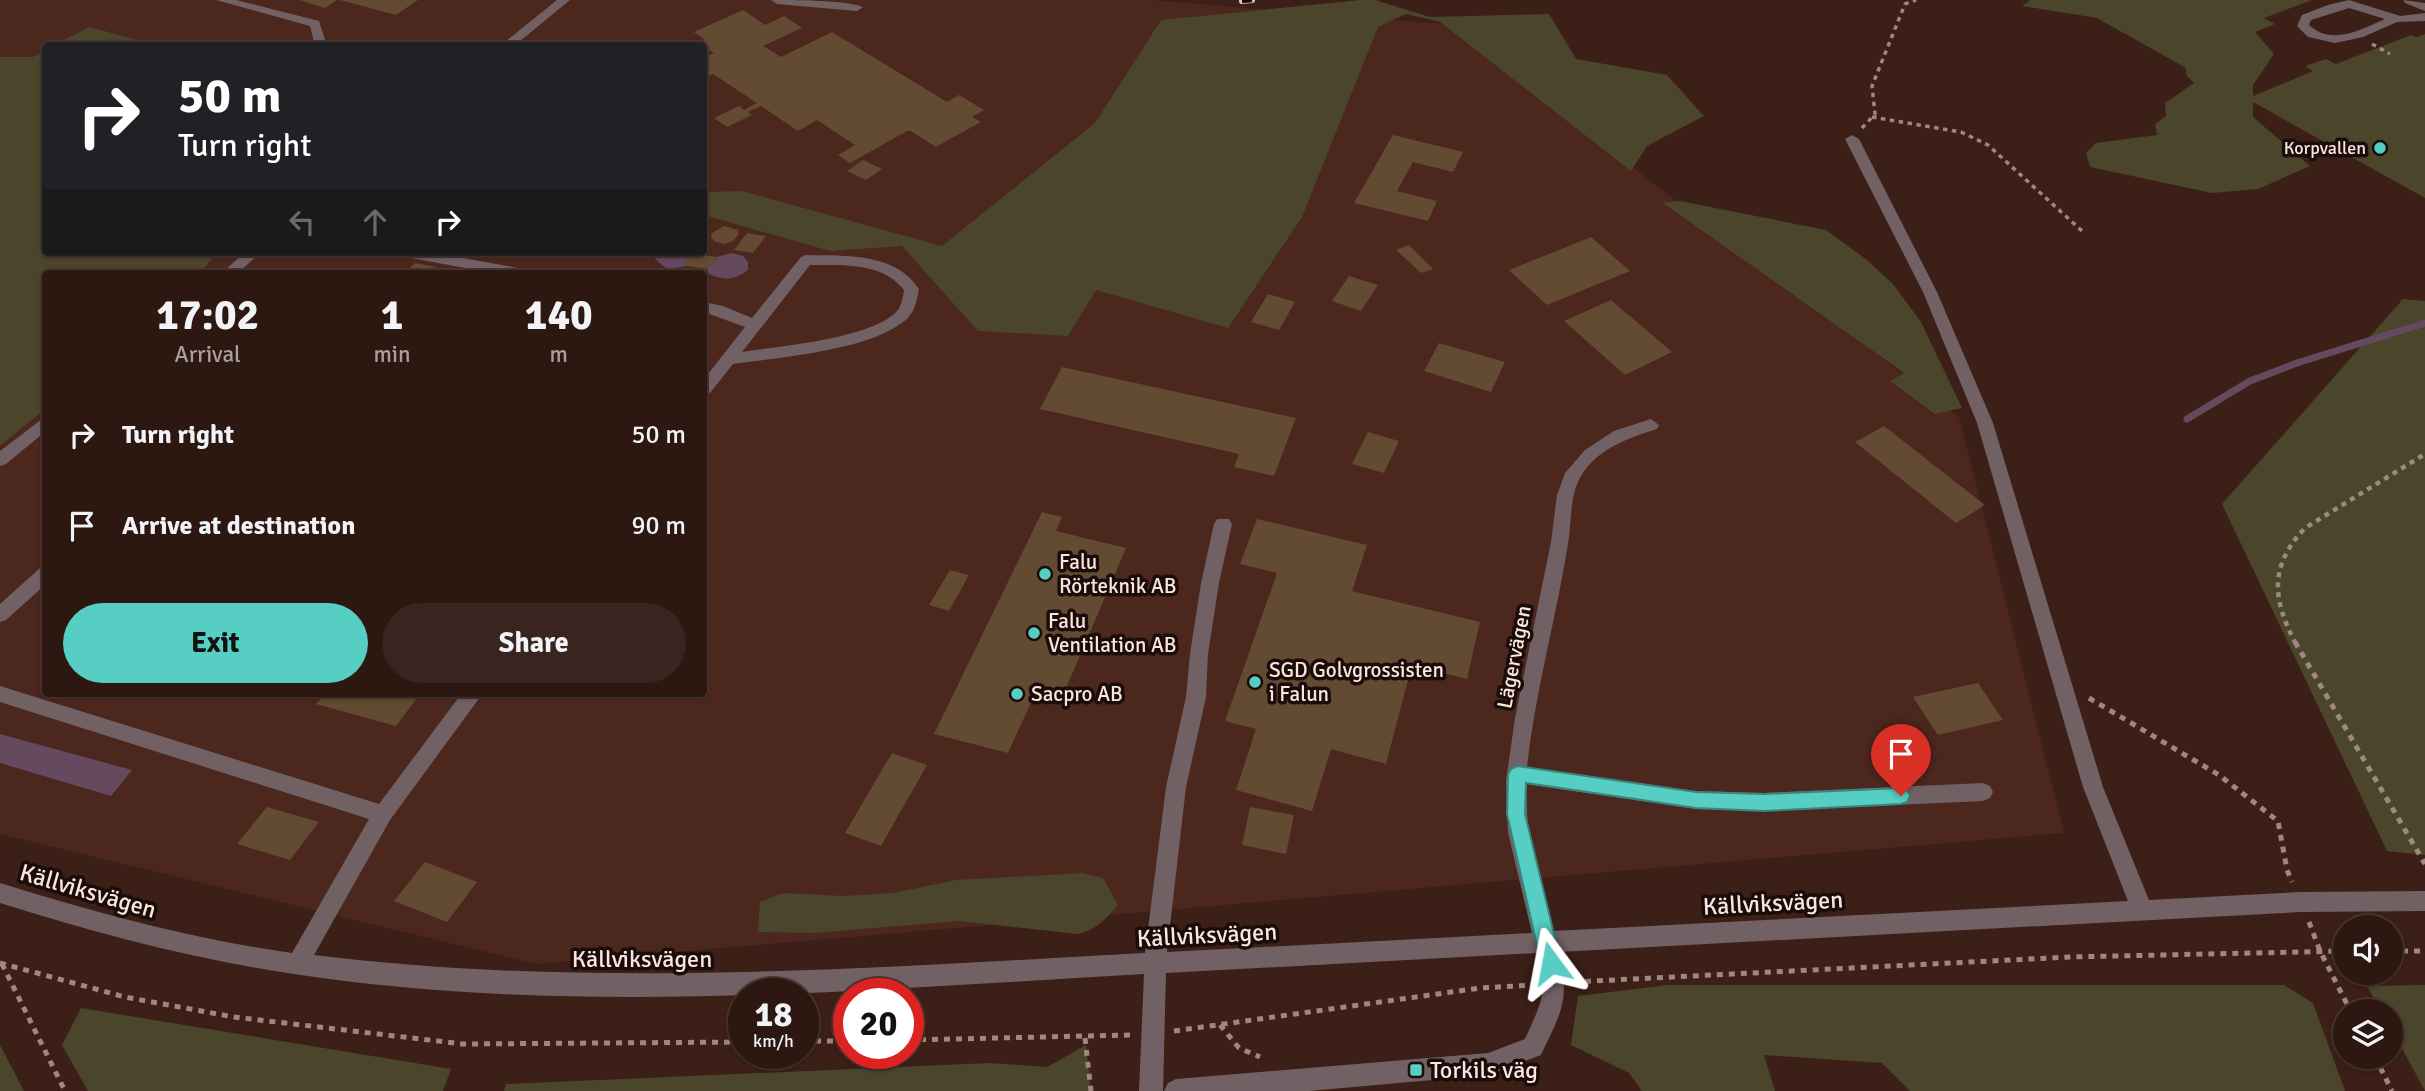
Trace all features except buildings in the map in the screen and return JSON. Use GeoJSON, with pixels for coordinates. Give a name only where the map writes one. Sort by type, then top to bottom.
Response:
{"type":"FeatureCollection","features":[{"type":"Feature","properties":{"kind":"street"},"geometry":{"type":"LineString","coordinates":[[222,0],[314,24],[320,42]]}},
{"type":"Feature","properties":{"kind":"street"},"geometry":{"type":"LineString","coordinates":[[511,42],[564,0]]}},
{"type":"Feature","properties":{"kind":"street"},"geometry":{"type":"LineString","coordinates":[[777,0],[857,7]]}},
{"type":"Feature","properties":{"kind":"street"},"geometry":{"type":"LineString","coordinates":[[2393,20],[2344,40],[2319,36],[2303,26],[2306,18],[2347,4],[2373,10],[2393,20],[2406,21],[2421,6]]}},
{"type":"Feature","properties":{"kind":"street"},"geometry":{"type":"LineString","coordinates":[[1852,139],[1930,292],[1985,423],[2093,787],[2142,910]]}},
{"type":"Feature","properties":{"kind":"street"},"geometry":{"type":"LineString","coordinates":[[233,270],[249,256]]}},
{"type":"Feature","properties":{"kind":"street"},"geometry":{"type":"LineString","coordinates":[[421,256],[473,269]]}},
{"type":"Feature","properties":{"kind":"street"},"geometry":{"type":"LineString","coordinates":[[707,385],[806,260],[859,261],[894,272],[906,279],[912,289],[908,307],[900,317],[855,338],[728,359]]}},
{"type":"Feature","properties":{"kind":"street"},"geometry":{"type":"LineString","coordinates":[[707,308],[754,325]]}},
{"type":"Feature","properties":{"kind":"street"},"geometry":{"type":"LineString","coordinates":[[0,460],[42,425]]}},
{"type":"Feature","properties":{"kind":"street","name":"Lägervägen"},"geometry":{"type":"LineString","coordinates":[[1555,983],[1526,867],[1516,814],[1521,733],[1569,483],[1575,470],[1588,456],[1630,429],[1651,425]]}},
{"type":"Feature","properties":{"kind":"street"},"geometry":{"type":"LineString","coordinates":[[1151,1091],[1155,964],[1176,787],[1196,697],[1199,654],[1210,583],[1223,524]]}},
{"type":"Feature","properties":{"kind":"street"},"geometry":{"type":"LineString","coordinates":[[0,615],[42,577]]}},
{"type":"Feature","properties":{"kind":"street"},"geometry":{"type":"LineString","coordinates":[[0,694],[383,814]]}},
{"type":"Feature","properties":{"kind":"street"},"geometry":{"type":"LineString","coordinates":[[297,964],[383,814],[470,697]]}},
{"type":"Feature","properties":{"kind":"street"},"geometry":{"type":"LineString","coordinates":[[1517,774],[1696,800],[1764,802],[1983,792]]}},
{"type":"Feature","properties":{"kind":"street","name":"Källviksvägen"},"geometry":{"type":"LineString","coordinates":[[0,893],[117,929],[213,950],[297,964],[417,979],[609,987],[781,983],[2301,902],[2425,901]]}},
{"type":"Feature","properties":{"kind":"street"},"geometry":{"type":"LineString","coordinates":[[1176,1091],[1488,1064],[1533,1047],[1554,1001],[1555,983]]}},
{"type":"Feature","properties":{"kind":"path"},"geometry":{"type":"LineString","coordinates":[[1852,139],[1875,114],[1872,86],[1882,55],[1905,4],[1916,0]]}},
{"type":"Feature","properties":{"kind":"path"},"geometry":{"type":"LineString","coordinates":[[1872,117],[1961,132],[1988,145],[2082,231]]}},
{"type":"Feature","properties":{"kind":"path"},"geometry":{"type":"LineString","coordinates":[[2425,454],[2305,528],[2289,545],[2279,569],[2276,589],[2285,624],[2294,642],[2425,864]]}},
{"type":"Feature","properties":{"kind":"path"},"geometry":{"type":"LineString","coordinates":[[2060,682],[2198,761],[2277,821]]}},
{"type":"Feature","properties":{"kind":"path"},"geometry":{"type":"LineString","coordinates":[[2320,951],[2344,999]]}},
{"type":"Feature","properties":{"kind":"path"},"geometry":{"type":"LineString","coordinates":[[924,1040],[1085,1038],[1153,1033],[1480,988],[1555,983],[2070,957],[2333,951]]}},
{"type":"Feature","properties":{"kind":"path"},"geometry":{"type":"LineString","coordinates":[[2403,951],[2425,951]]}},
{"type":"Feature","properties":{"kind":"path"},"geometry":{"type":"LineString","coordinates":[[1,963],[125,997],[221,1014],[463,1044],[728,1042]]}},
{"type":"Feature","properties":{"kind":"path"},"geometry":{"type":"LineString","coordinates":[[1,963],[65,1091]]}},
{"type":"Feature","properties":{"kind":"path"},"geometry":{"type":"LineString","coordinates":[[1220,1025],[1238,1048],[1256,1058],[1270,1057]]}},
{"type":"Feature","properties":{"kind":"path"},"geometry":{"type":"LineString","coordinates":[[1085,1038],[1091,1091]]}},
{"type":"Feature","properties":{"kind":"path"},"geometry":{"type":"LineString","coordinates":[[2381,1069],[2392,1091]]}},
{"type":"Feature","properties":{"kind":"shaded area"},"geometry":{"type":"Polygon","coordinates":[[[0,0],[1151,0],[1445,24],[1959,417],[2064,833],[536,964],[0,834],[0,0]]]}},
{"type":"Feature","properties":{"kind":"shaded area"},"geometry":{"type":"Polygon","coordinates":[[[1361,0],[1375,0],[1430,17],[1549,14],[1576,59],[1667,75],[1704,116],[1647,146],[1631,171],[1440,22],[1406,14],[1378,27],[1302,217],[1228,328],[1096,290],[1068,336],[978,331],[902,246],[830,251],[707,216],[707,192],[742,191],[942,246],[1095,123],[1161,20],[1361,0]]]}},
{"type":"Feature","properties":{"kind":"shaded area"},"geometry":{"type":"Polygon","coordinates":[[[2030,0],[2312,0],[2264,18],[2275,24],[2255,32],[2274,54],[2253,85],[2253,96],[2313,71],[2305,66],[2326,59],[2336,64],[2411,35],[2417,37],[2425,34],[2425,198],[2253,102],[2253,117],[2310,166],[2258,189],[2212,193],[2090,167],[2086,153],[2096,143],[2157,135],[2155,124],[2166,116],[2165,103],[2194,83],[2186,75],[2186,68],[2097,18],[2022,6],[2030,0]]]}},
{"type":"Feature","properties":{"kind":"shaded area"},"geometry":{"type":"Polygon","coordinates":[[[90,27],[144,42],[60,42],[90,27]]]}},
{"type":"Feature","properties":{"kind":"shaded area"},"geometry":{"type":"Polygon","coordinates":[[[42,52],[42,256],[215,256],[203,270],[42,270],[42,411],[0,446],[0,57],[33,57],[42,52]]]}},
{"type":"Feature","properties":{"kind":"shaded area"},"geometry":{"type":"Polygon","coordinates":[[[1680,201],[1826,230],[1867,260],[1893,284],[1921,322],[1962,408],[1935,414],[1890,381],[1904,373],[1663,203],[1680,201]]]}},
{"type":"Feature","properties":{"kind":"shaded area"},"geometry":{"type":"Polygon","coordinates":[[[732,253],[743,256],[748,262],[748,270],[729,278],[709,274],[707,269],[716,257],[732,253]]]}},
{"type":"Feature","properties":{"kind":"shaded area"},"geometry":{"type":"Polygon","coordinates":[[[656,256],[696,256],[687,266],[667,269],[655,259],[656,256]]]}},
{"type":"Feature","properties":{"kind":"shaded area"},"geometry":{"type":"Polygon","coordinates":[[[2403,299],[2425,301],[2425,855],[2387,851],[2222,504],[2403,299]]]}},
{"type":"Feature","properties":{"kind":"shaded area"},"geometry":{"type":"Polygon","coordinates":[[[0,734],[132,770],[111,796],[0,763],[0,734]]]}},
{"type":"Feature","properties":{"kind":"shaded area"},"geometry":{"type":"Polygon","coordinates":[[[1083,873],[1103,878],[1118,905],[1100,923],[1078,934],[959,921],[813,933],[758,932],[760,902],[783,893],[844,896],[893,893],[956,880],[1083,873]]]}},
{"type":"Feature","properties":{"kind":"shaded area"},"geometry":{"type":"Polygon","coordinates":[[[1667,985],[2284,985],[2313,1003],[2333,1058],[2333,1069],[2337,1069],[2345,1091],[1910,1091],[1882,1063],[1764,1055],[1775,1091],[1642,1091],[1629,1073],[1571,1045],[1578,996],[1667,985]]]}},
{"type":"Feature","properties":{"kind":"shaded area"},"geometry":{"type":"Polygon","coordinates":[[[2425,985],[2425,1091],[2403,1050],[2403,999],[2374,999],[2367,986],[2425,985]]]}},
{"type":"Feature","properties":{"kind":"shaded area"},"geometry":{"type":"Polygon","coordinates":[[[81,1008],[451,1069],[443,1091],[88,1091],[62,1045],[81,1008]]]}},
{"type":"Feature","properties":{"kind":"shaded area"},"geometry":{"type":"Polygon","coordinates":[[[0,1045],[24,1091],[0,1091],[0,1045]]]}},
{"type":"Feature","properties":{"kind":"shaded area"},"geometry":{"type":"Polygon","coordinates":[[[1086,1045],[1091,1091],[504,1091],[506,1084],[852,1069],[924,1069],[924,1066],[990,1063],[1047,1067],[1086,1045]]]}},
{"type":"Feature","properties":{"kind":"waterway"},"geometry":{"type":"LineString","coordinates":[[2187,419],[2250,381],[2297,363],[2425,323]]}},
{"type":"Feature","properties":{"kind":"railway"},"geometry":{"type":"LineString","coordinates":[[1242,1],[1252,0]]}},
{"type":"Feature","properties":{"kind":"place","name":"Korpvallen"},"geometry":{"type":"Point","coordinates":[2380,148]}},
{"type":"Feature","properties":{"kind":"place","name":"Falu Rörteknik AB"},"geometry":{"type":"Point","coordinates":[1045,574]}},
{"type":"Feature","properties":{"kind":"place","name":"Falu Ventilation AB"},"geometry":{"type":"Point","coordinates":[1034,633]}},
{"type":"Feature","properties":{"kind":"place","name":"SGD Golvgrossisten i Falun"},"geometry":{"type":"Point","coordinates":[1255,682]}},
{"type":"Feature","properties":{"kind":"place","name":"Sacpro AB"},"geometry":{"type":"Point","coordinates":[1017,694]}},
{"type":"Feature","properties":{"kind":"place","name":"Torkils väg"},"geometry":{"type":"Point","coordinates":[1416,1070]}},
{"type":"Feature","properties":{"kind":"route"},"geometry":{"type":"LineString","coordinates":[[1551,963],[1526,867],[1516,814],[1517,774],[1696,800],[1764,802],[1901,796]]}}]}
